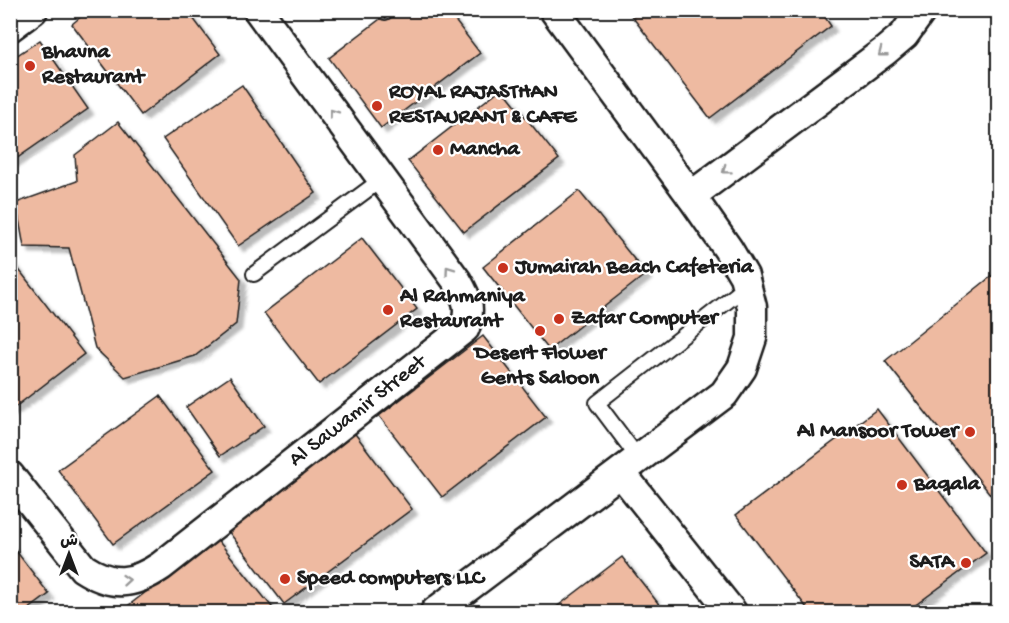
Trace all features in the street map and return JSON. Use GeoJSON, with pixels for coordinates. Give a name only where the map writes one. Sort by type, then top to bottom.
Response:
{"type":"FeatureCollection","features":[{"type":"Feature","properties":{"kind":"street"},"geometry":{"type":"LineString","coordinates":[[10,27],[33,10]]}},
{"type":"Feature","properties":{"kind":"street","name":"Al Sawamir Street"},"geometry":{"type":"LineString","coordinates":[[10,476],[83,568],[95,576],[108,580],[122,582],[136,580],[161,567],[465,328],[469,315],[468,302],[463,292],[258,10]]}},
{"type":"Feature","properties":{"kind":"street"},"geometry":{"type":"LineString","coordinates":[[435,612],[723,394],[742,368],[752,338],[752,307],[747,286],[744,276],[728,249],[554,10]]}},
{"type":"Feature","properties":{"kind":"street"},"geometry":{"type":"LineString","coordinates":[[691,196],[885,51],[904,34],[922,10]]}},
{"type":"Feature","properties":{"kind":"street"},"geometry":{"type":"LineString","coordinates":[[630,466],[732,612]]}},
{"type":"Feature","properties":{"kind":"lane"},"geometry":{"type":"LineString","coordinates":[[254,274],[382,179]]}},
{"type":"Feature","properties":{"kind":"lane"},"geometry":{"type":"LineString","coordinates":[[630,466],[597,403],[747,286]]}},
{"type":"Feature","properties":{"kind":"building"},"geometry":{"type":"Polygon","coordinates":[[[89,10],[187,10],[220,54],[141,115],[72,24],[89,10]]]}},
{"type":"Feature","properties":{"kind":"building"},"geometry":{"type":"Polygon","coordinates":[[[392,10],[447,10],[480,53],[381,128],[329,58],[392,10]]]}},
{"type":"Feature","properties":{"kind":"building"},"geometry":{"type":"Polygon","coordinates":[[[627,10],[820,10],[831,26],[710,118],[627,10]]]}},
{"type":"Feature","properties":{"kind":"building"},"geometry":{"type":"Polygon","coordinates":[[[40,40],[88,109],[10,163],[10,60],[40,40]]]}},
{"type":"Feature","properties":{"kind":"building"},"geometry":{"type":"Polygon","coordinates":[[[242,85],[316,193],[238,246],[163,139],[242,85]]]}},
{"type":"Feature","properties":{"kind":"building"},"geometry":{"type":"Polygon","coordinates":[[[502,88],[559,159],[464,232],[408,161],[502,88]]]}},
{"type":"Feature","properties":{"kind":"building"},"geometry":{"type":"Polygon","coordinates":[[[118,122],[241,279],[236,324],[195,356],[125,377],[95,348],[69,248],[24,247],[16,203],[77,181],[75,155],[118,122]]]}},
{"type":"Feature","properties":{"kind":"building"},"geometry":{"type":"Polygon","coordinates":[[[579,191],[646,274],[549,350],[483,267],[579,191]]]}},
{"type":"Feature","properties":{"kind":"building"},"geometry":{"type":"Polygon","coordinates":[[[362,238],[417,309],[319,384],[264,313],[362,238]]]}},
{"type":"Feature","properties":{"kind":"building"},"geometry":{"type":"Polygon","coordinates":[[[10,258],[84,354],[10,411],[10,258]]]}},
{"type":"Feature","properties":{"kind":"building","name":"Al Mansoor Tower"},"geometry":{"type":"Polygon","coordinates":[[[998,271],[998,504],[885,361],[998,271]]]}},
{"type":"Feature","properties":{"kind":"building"},"geometry":{"type":"Polygon","coordinates":[[[483,336],[546,417],[442,497],[379,416],[483,336]]]}},
{"type":"Feature","properties":{"kind":"building"},"geometry":{"type":"Polygon","coordinates":[[[230,377],[264,426],[220,456],[186,407],[230,377]]]}},
{"type":"Feature","properties":{"kind":"building"},"geometry":{"type":"Polygon","coordinates":[[[160,396],[215,470],[113,544],[58,470],[160,396]]]}},
{"type":"Feature","properties":{"kind":"building"},"geometry":{"type":"Polygon","coordinates":[[[877,409],[986,553],[906,612],[810,612],[736,515],[877,409]]]}},
{"type":"Feature","properties":{"kind":"building"},"geometry":{"type":"Polygon","coordinates":[[[353,431],[412,509],[284,604],[225,527],[353,431]]]}},
{"type":"Feature","properties":{"kind":"building"},"geometry":{"type":"Polygon","coordinates":[[[216,538],[276,612],[120,612],[216,538]]]}},
{"type":"Feature","properties":{"kind":"building"},"geometry":{"type":"Polygon","coordinates":[[[10,543],[49,594],[25,612],[10,612],[10,543]]]}},
{"type":"Feature","properties":{"kind":"building"},"geometry":{"type":"Polygon","coordinates":[[[622,557],[665,612],[550,612],[622,557]]]}},
{"type":"Feature","properties":{"kind":"place","name":"Bhavna Restaurant"},"geometry":{"type":"Point","coordinates":[30,66]}},
{"type":"Feature","properties":{"kind":"place","name":"ROYAL RAJASTHAN RESTAURANT & CAFE"},"geometry":{"type":"Point","coordinates":[377,106]}},
{"type":"Feature","properties":{"kind":"place","name":"Mancha"},"geometry":{"type":"Point","coordinates":[438,150]}},
{"type":"Feature","properties":{"kind":"place","name":"Jumairah Beach Cafeteria"},"geometry":{"type":"Point","coordinates":[503,268]}},
{"type":"Feature","properties":{"kind":"place","name":"Al Rahmaniya Restaurant"},"geometry":{"type":"Point","coordinates":[388,310]}},
{"type":"Feature","properties":{"kind":"place","name":"Zafar Computer"},"geometry":{"type":"Point","coordinates":[559,319]}},
{"type":"Feature","properties":{"kind":"place","name":"Desert Flower Gents Saloon"},"geometry":{"type":"Point","coordinates":[540,331]}},
{"type":"Feature","properties":{"kind":"place","name":"Al Mansoor Tower"},"geometry":{"type":"Point","coordinates":[970,432]}},
{"type":"Feature","properties":{"kind":"place","name":"Baqala"},"geometry":{"type":"Point","coordinates":[902,485]}},
{"type":"Feature","properties":{"kind":"place","name":"SATA"},"geometry":{"type":"Point","coordinates":[966,563]}},
{"type":"Feature","properties":{"kind":"place","name":"Speed computers LLC"},"geometry":{"type":"Point","coordinates":[285,579]}}]}
